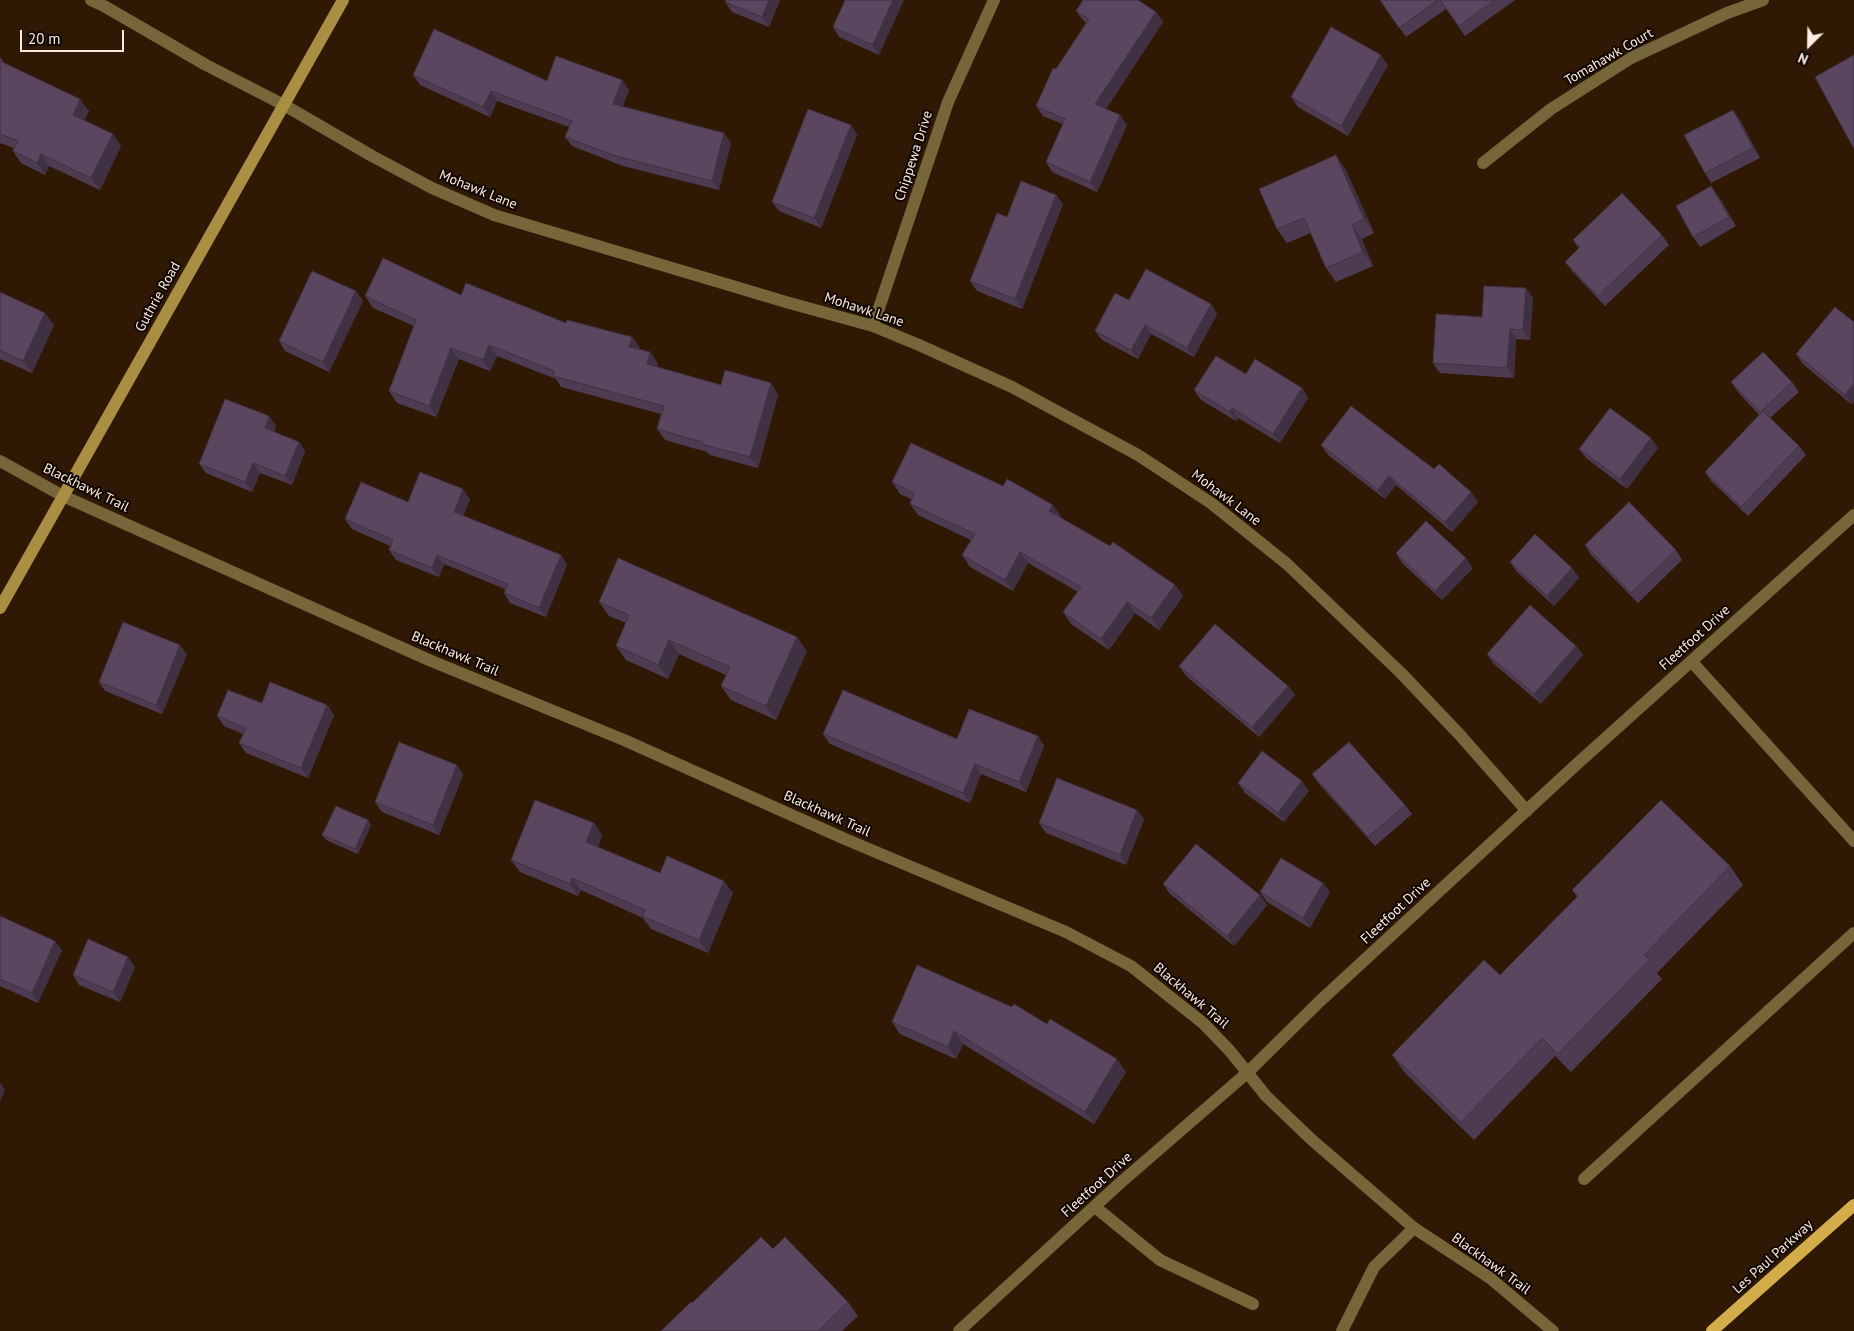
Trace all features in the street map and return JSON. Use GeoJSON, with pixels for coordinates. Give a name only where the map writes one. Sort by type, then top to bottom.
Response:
{"type":"FeatureCollection","features":[{"type":"Feature","properties":{"kind":"main road","name":"Les Paul Parkway"},"geometry":{"type":"LineString","coordinates":[[1712,1331],[1854,1205]]}},
{"type":"Feature","properties":{"kind":"street","name":"Mohawk Lane"},"geometry":{"type":"LineString","coordinates":[[91,0],[206,65],[284,105],[372,156],[432,188],[494,215],[873,326],[1012,387],[1138,455],[1211,503],[1287,564],[1401,673],[1528,811]]}},
{"type":"Feature","properties":{"kind":"street","name":"Guthrie Road"},"geometry":{"type":"LineString","coordinates":[[0,608],[342,0]]}},
{"type":"Feature","properties":{"kind":"street","name":"Chippewa Drive"},"geometry":{"type":"LineString","coordinates":[[873,326],[948,102],[994,0]]}},
{"type":"Feature","properties":{"kind":"street","name":"Tomahawk Court"},"geometry":{"type":"LineString","coordinates":[[1483,163],[1551,109],[1632,58],[1727,13],[1763,0]]}},
{"type":"Feature","properties":{"kind":"street","name":"Blackhawk Trail"},"geometry":{"type":"LineString","coordinates":[[0,461],[63,496],[429,660],[624,740],[845,839],[1066,932],[1131,966],[1202,1023],[1230,1051],[1266,1096],[1312,1140],[1414,1228],[1490,1278],[1553,1331]]}},
{"type":"Feature","properties":{"kind":"street","name":"Fleetfoot Drive"},"geometry":{"type":"LineString","coordinates":[[959,1331],[1095,1207],[1247,1073],[1319,1002],[1578,763],[1854,515]]}},
{"type":"Feature","properties":{"kind":"street"},"geometry":{"type":"LineString","coordinates":[[1692,662],[1854,841]]}},
{"type":"Feature","properties":{"kind":"street"},"geometry":{"type":"LineString","coordinates":[[1584,1179],[1854,933]]}},
{"type":"Feature","properties":{"kind":"street"},"geometry":{"type":"LineString","coordinates":[[1095,1207],[1160,1260],[1253,1304]]}},
{"type":"Feature","properties":{"kind":"street"},"geometry":{"type":"LineString","coordinates":[[1342,1331],[1374,1267],[1414,1228]]}},
{"type":"Feature","properties":{"kind":"building"},"geometry":{"type":"Polygon","coordinates":[[[726,0],[769,0],[762,17],[725,2],[726,0]]]}},
{"type":"Feature","properties":{"kind":"building"},"geometry":{"type":"Polygon","coordinates":[[[845,0],[893,0],[873,45],[833,27],[845,0]]]}},
{"type":"Feature","properties":{"kind":"building"},"geometry":{"type":"Polygon","coordinates":[[[1083,0],[1138,0],[1156,12],[1095,104],[1120,115],[1090,182],[1046,162],[1065,119],[1036,106],[1053,68],[1056,69],[1089,19],[1076,11],[1083,0]]]}},
{"type":"Feature","properties":{"kind":"building"},"geometry":{"type":"Polygon","coordinates":[[[1380,0],[1438,0],[1399,28],[1380,0]]]}},
{"type":"Feature","properties":{"kind":"building"},"geometry":{"type":"Polygon","coordinates":[[[1440,0],[1495,0],[1459,26],[1440,0]]]}},
{"type":"Feature","properties":{"kind":"building"},"geometry":{"type":"Polygon","coordinates":[[[1331,27],[1381,55],[1341,126],[1291,97],[1331,27]]]}},
{"type":"Feature","properties":{"kind":"building"},"geometry":{"type":"Polygon","coordinates":[[[434,29],[547,81],[556,56],[622,80],[613,104],[724,133],[712,181],[616,156],[565,137],[572,121],[491,91],[483,107],[413,75],[434,29]]]}},
{"type":"Feature","properties":{"kind":"building"},"geometry":{"type":"Polygon","coordinates":[[[1854,55],[1854,149],[1815,77],[1854,55]]]}},
{"type":"Feature","properties":{"kind":"building"},"geometry":{"type":"Polygon","coordinates":[[[0,61],[80,99],[73,115],[113,134],[91,178],[41,154],[37,163],[13,151],[18,141],[0,134],[0,61]]]}},
{"type":"Feature","properties":{"kind":"building"},"geometry":{"type":"Polygon","coordinates":[[[808,109],[851,125],[814,218],[772,202],[808,109]]]}},
{"type":"Feature","properties":{"kind":"building"},"geometry":{"type":"Polygon","coordinates":[[[1733,110],[1753,148],[1705,173],[1684,135],[1733,110]]]}},
{"type":"Feature","properties":{"kind":"building"},"geometry":{"type":"Polygon","coordinates":[[[1336,155],[1364,219],[1352,225],[1363,252],[1326,268],[1304,218],[1277,229],[1259,189],[1336,155]]]}},
{"type":"Feature","properties":{"kind":"building"},"geometry":{"type":"Polygon","coordinates":[[[1021,181],[1056,195],[1015,299],[970,281],[997,213],[1007,217],[1021,181]]]}},
{"type":"Feature","properties":{"kind":"building"},"geometry":{"type":"Polygon","coordinates":[[[1711,186],[1729,217],[1693,237],[1676,206],[1711,186]]]}},
{"type":"Feature","properties":{"kind":"building"},"geometry":{"type":"Polygon","coordinates":[[[1622,193],[1662,235],[1598,296],[1565,262],[1580,247],[1573,240],[1622,193]]]}},
{"type":"Feature","properties":{"kind":"building"},"geometry":{"type":"Polygon","coordinates":[[[383,258],[461,295],[466,283],[566,323],[567,320],[632,337],[629,347],[650,352],[647,364],[721,385],[725,370],[771,383],[750,457],[657,429],[664,406],[553,376],[554,371],[489,345],[483,360],[451,348],[429,406],[389,391],[416,320],[365,296],[383,258]]]}},
{"type":"Feature","properties":{"kind":"building"},"geometry":{"type":"Polygon","coordinates":[[[1146,269],[1211,304],[1187,348],[1145,325],[1131,350],[1095,331],[1115,293],[1129,300],[1146,269]]]}},
{"type":"Feature","properties":{"kind":"building"},"geometry":{"type":"Polygon","coordinates":[[[312,271],[356,291],[323,362],[279,341],[312,271]]]}},
{"type":"Feature","properties":{"kind":"building"},"geometry":{"type":"Polygon","coordinates":[[[1484,286],[1526,288],[1523,330],[1510,329],[1507,368],[1433,363],[1436,314],[1482,317],[1484,286]]]}},
{"type":"Feature","properties":{"kind":"building"},"geometry":{"type":"Polygon","coordinates":[[[0,292],[45,313],[23,361],[0,350],[0,292]]]}},
{"type":"Feature","properties":{"kind":"building"},"geometry":{"type":"Polygon","coordinates":[[[1835,307],[1854,322],[1854,383],[1845,395],[1796,354],[1835,307]]]}},
{"type":"Feature","properties":{"kind":"building"},"geometry":{"type":"Polygon","coordinates":[[[1763,352],[1792,382],[1760,412],[1731,382],[1763,352]]]}},
{"type":"Feature","properties":{"kind":"building"},"geometry":{"type":"Polygon","coordinates":[[[1216,356],[1246,374],[1255,359],[1302,388],[1273,434],[1232,408],[1230,412],[1194,390],[1216,356]]]}},
{"type":"Feature","properties":{"kind":"building"},"geometry":{"type":"Polygon","coordinates":[[[225,399],[269,416],[265,428],[299,442],[285,476],[253,463],[245,482],[199,464],[225,399]]]}},
{"type":"Feature","properties":{"kind":"building"},"geometry":{"type":"Polygon","coordinates":[[[1351,406],[1434,469],[1439,464],[1471,492],[1445,522],[1389,476],[1378,490],[1321,445],[1351,406]]]}},
{"type":"Feature","properties":{"kind":"building"},"geometry":{"type":"Polygon","coordinates":[[[1610,408],[1651,438],[1620,479],[1579,449],[1610,408]]]}},
{"type":"Feature","properties":{"kind":"building"},"geometry":{"type":"Polygon","coordinates":[[[1763,411],[1799,446],[1741,507],[1705,472],[1763,411]]]}},
{"type":"Feature","properties":{"kind":"building"},"geometry":{"type":"Polygon","coordinates":[[[911,443],[1003,486],[1007,479],[1053,505],[1049,511],[1110,546],[1113,542],[1175,585],[1151,618],[1127,602],[1101,639],[1063,612],[1081,587],[1020,552],[1005,580],[962,555],[975,534],[910,504],[914,493],[892,482],[911,443]]]}},
{"type":"Feature","properties":{"kind":"building"},"geometry":{"type":"Polygon","coordinates":[[[420,472],[463,489],[454,512],[561,555],[539,608],[504,593],[508,584],[437,555],[432,568],[389,550],[393,540],[345,519],[361,482],[408,502],[420,472]]]}},
{"type":"Feature","properties":{"kind":"building"},"geometry":{"type":"Polygon","coordinates":[[[1629,502],[1676,550],[1631,593],[1585,545],[1629,502]]]}},
{"type":"Feature","properties":{"kind":"building"},"geometry":{"type":"Polygon","coordinates":[[[1426,521],[1466,558],[1435,591],[1396,553],[1426,521]]]}},
{"type":"Feature","properties":{"kind":"building"},"geometry":{"type":"Polygon","coordinates":[[[1535,534],[1572,568],[1547,596],[1510,562],[1535,534]]]}},
{"type":"Feature","properties":{"kind":"building"},"geometry":{"type":"Polygon","coordinates":[[[618,558],[797,637],[766,706],[721,686],[730,667],[669,640],[658,665],[616,646],[629,615],[599,602],[618,558]]]}},
{"type":"Feature","properties":{"kind":"building"},"geometry":{"type":"Polygon","coordinates":[[[1530,605],[1576,646],[1534,694],[1487,654],[1530,605]]]}},
{"type":"Feature","properties":{"kind":"building"},"geometry":{"type":"Polygon","coordinates":[[[123,622],[180,645],[156,705],[99,682],[123,622]]]}},
{"type":"Feature","properties":{"kind":"building"},"geometry":{"type":"Polygon","coordinates":[[[1215,624],[1288,686],[1252,727],[1179,666],[1215,624]]]}},
{"type":"Feature","properties":{"kind":"building"},"geometry":{"type":"Polygon","coordinates":[[[270,682],[327,705],[301,768],[239,743],[246,728],[217,716],[228,690],[262,703],[270,682]]]}},
{"type":"Feature","properties":{"kind":"building"},"geometry":{"type":"Polygon","coordinates":[[[843,690],[957,739],[969,709],[1038,736],[1019,782],[975,764],[963,793],[823,734],[843,690]]]}},
{"type":"Feature","properties":{"kind":"building"},"geometry":{"type":"Polygon","coordinates":[[[399,742],[457,765],[433,825],[375,802],[399,742]]]}},
{"type":"Feature","properties":{"kind":"building"},"geometry":{"type":"Polygon","coordinates":[[[1349,742],[1405,805],[1368,837],[1312,774],[1349,742]]]}},
{"type":"Feature","properties":{"kind":"building"},"geometry":{"type":"Polygon","coordinates":[[[1262,751],[1302,781],[1278,813],[1238,783],[1262,751]]]}},
{"type":"Feature","properties":{"kind":"building"},"geometry":{"type":"Polygon","coordinates":[[[1057,778],[1137,810],[1120,855],[1039,823],[1057,778]]]}},
{"type":"Feature","properties":{"kind":"building"},"geometry":{"type":"Polygon","coordinates":[[[535,800],[594,823],[586,842],[660,873],[667,856],[724,881],[699,940],[642,916],[645,910],[572,878],[570,884],[511,860],[535,800]]]}},
{"type":"Feature","properties":{"kind":"building"},"geometry":{"type":"Polygon","coordinates":[[[1661,800],[1730,866],[1644,955],[1649,960],[1558,1054],[1542,1038],[1461,1122],[1392,1055],[1484,960],[1500,975],[1578,896],[1572,890],[1661,800]]]}},
{"type":"Feature","properties":{"kind":"building"},"geometry":{"type":"Polygon","coordinates":[[[336,806],[368,820],[355,849],[322,835],[336,806]]]}},
{"type":"Feature","properties":{"kind":"building"},"geometry":{"type":"Polygon","coordinates":[[[1196,844],[1260,895],[1227,936],[1163,884],[1196,844]]]}},
{"type":"Feature","properties":{"kind":"building"},"geometry":{"type":"Polygon","coordinates":[[[1281,858],[1323,883],[1303,918],[1260,892],[1281,858]]]}},
{"type":"Feature","properties":{"kind":"building"},"geometry":{"type":"Polygon","coordinates":[[[0,916],[55,941],[32,993],[0,979],[0,916]]]}},
{"type":"Feature","properties":{"kind":"building"},"geometry":{"type":"Polygon","coordinates":[[[88,939],[128,957],[113,992],[73,975],[88,939]]]}},
{"type":"Feature","properties":{"kind":"building"},"geometry":{"type":"Polygon","coordinates":[[[917,965],[1012,1007],[1014,1004],[1047,1024],[1050,1019],[1117,1059],[1085,1112],[954,1031],[948,1047],[892,1022],[917,965]]]}},
{"type":"Feature","properties":{"kind":"building"},"geometry":{"type":"Polygon","coordinates":[[[761,1237],[773,1249],[785,1237],[848,1302],[818,1331],[661,1331],[692,1303],[761,1237]]]}}]}
